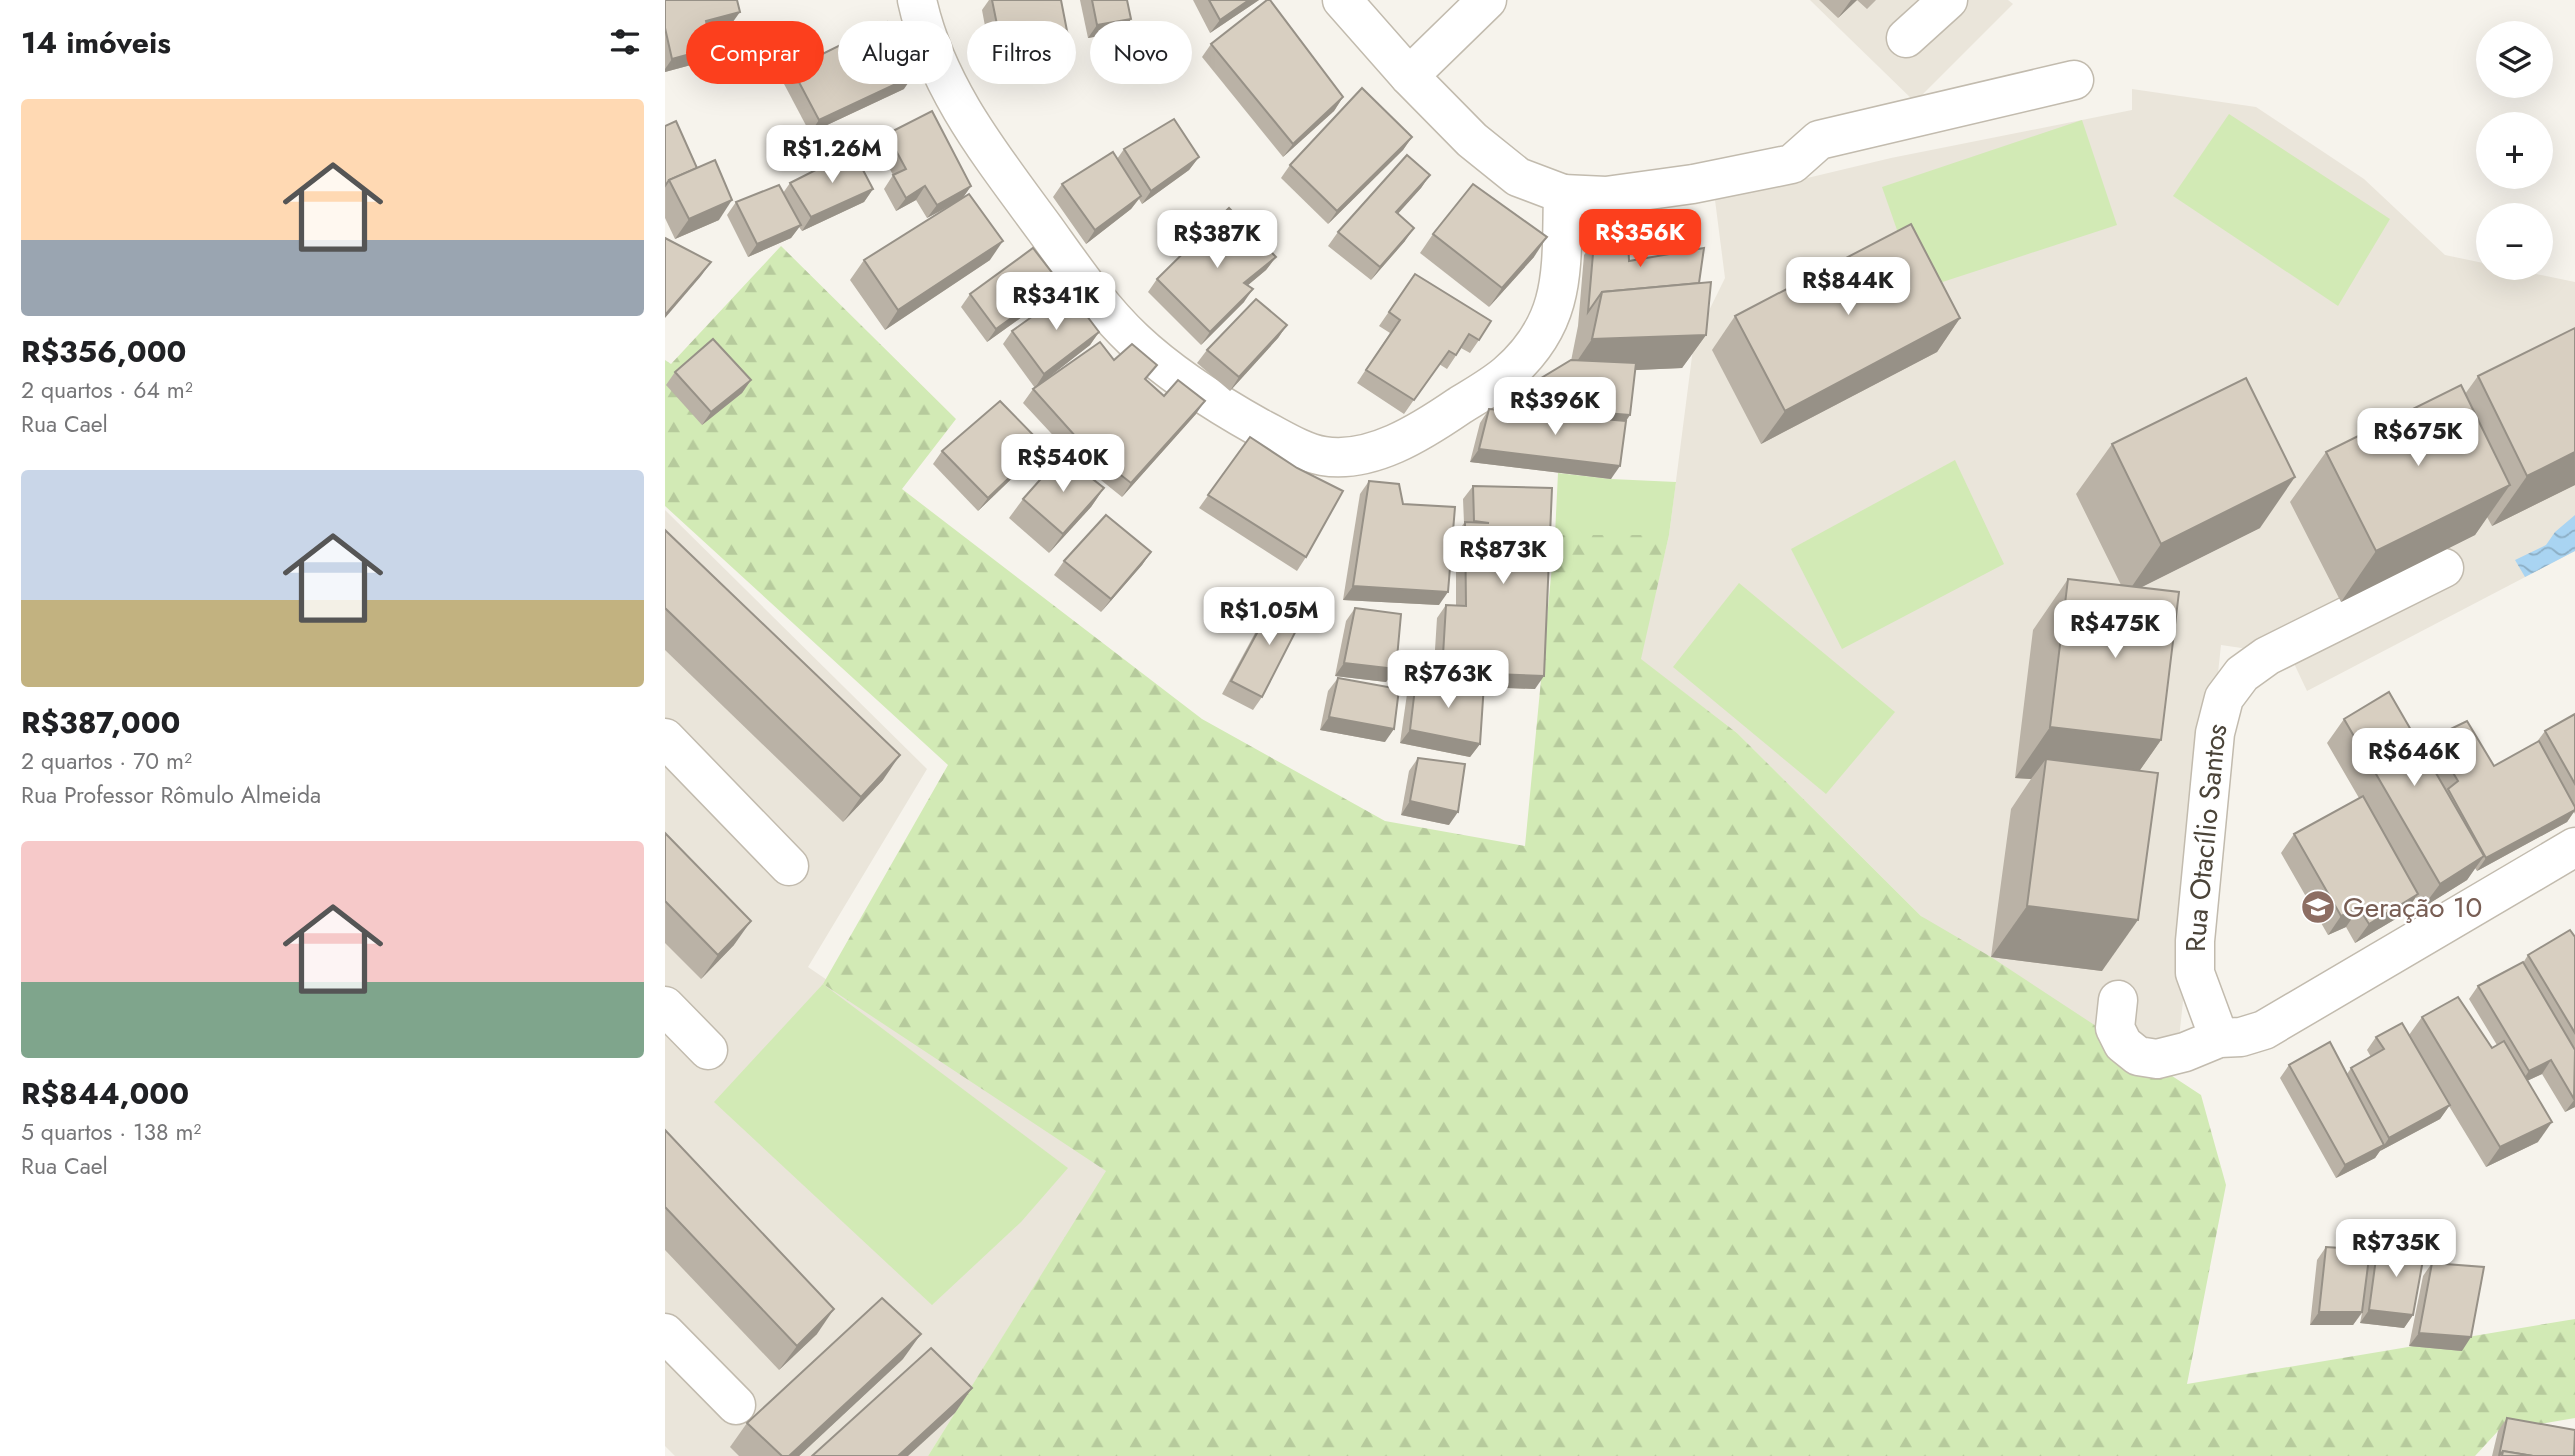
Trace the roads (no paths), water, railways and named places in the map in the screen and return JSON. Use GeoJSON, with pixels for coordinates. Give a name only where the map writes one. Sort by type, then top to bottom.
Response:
{"type":"FeatureCollection","features":[{"type":"Feature","properties":{"kind":"street"},"geometry":{"type":"LineString","coordinates":[[917,0],[933,56],[968,121],[1087,287],[1120,327],[1158,361],[1230,411],[1300,449],[1323,456],[1351,457],[1395,442],[1431,425],[1507,374],[1537,343],[1553,314],[1561,279],[1563,194]]}},
{"type":"Feature","properties":{"kind":"street"},"geometry":{"type":"LineString","coordinates":[[1342,0],[1409,76],[1472,140],[1518,177],[1563,194],[1606,196],[1693,184],[1792,164],[1819,141],[2074,80]]}},
{"type":"Feature","properties":{"kind":"street"},"geometry":{"type":"LineString","coordinates":[[1409,76],[1487,0]]}},
{"type":"Feature","properties":{"kind":"street"},"geometry":{"type":"LineString","coordinates":[[1906,38],[1948,0]]}},
{"type":"Feature","properties":{"kind":"street","name":"Rua Otacílio Santos"},"geometry":{"type":"LineString","coordinates":[[2219,1038],[2195,973],[2195,951],[2215,733],[2224,698],[2242,674],[2267,656],[2444,568]]}},
{"type":"Feature","properties":{"kind":"street"},"geometry":{"type":"LineString","coordinates":[[665,738],[789,866]]}},
{"type":"Feature","properties":{"kind":"street"},"geometry":{"type":"LineString","coordinates":[[2118,1000],[2115,1028],[2123,1044],[2138,1056],[2157,1059],[2185,1052],[2219,1038],[2253,1033],[2286,1018],[2575,847]]}},
{"type":"Feature","properties":{"kind":"street"},"geometry":{"type":"LineString","coordinates":[[665,1006],[708,1050]]}},
{"type":"Feature","properties":{"kind":"street"},"geometry":{"type":"LineString","coordinates":[[665,1332],[736,1405]]}},
{"type":"Feature","properties":{"kind":"water"},"geometry":{"type":"Polygon","coordinates":[[[2575,515],[2575,551],[2525,577],[2515,560],[2546,545],[2555,532],[2575,515]]]}},
{"type":"Feature","properties":{"kind":"place","name":"Geração 10"},"geometry":{"type":"Point","coordinates":[2318,907]}}]}
